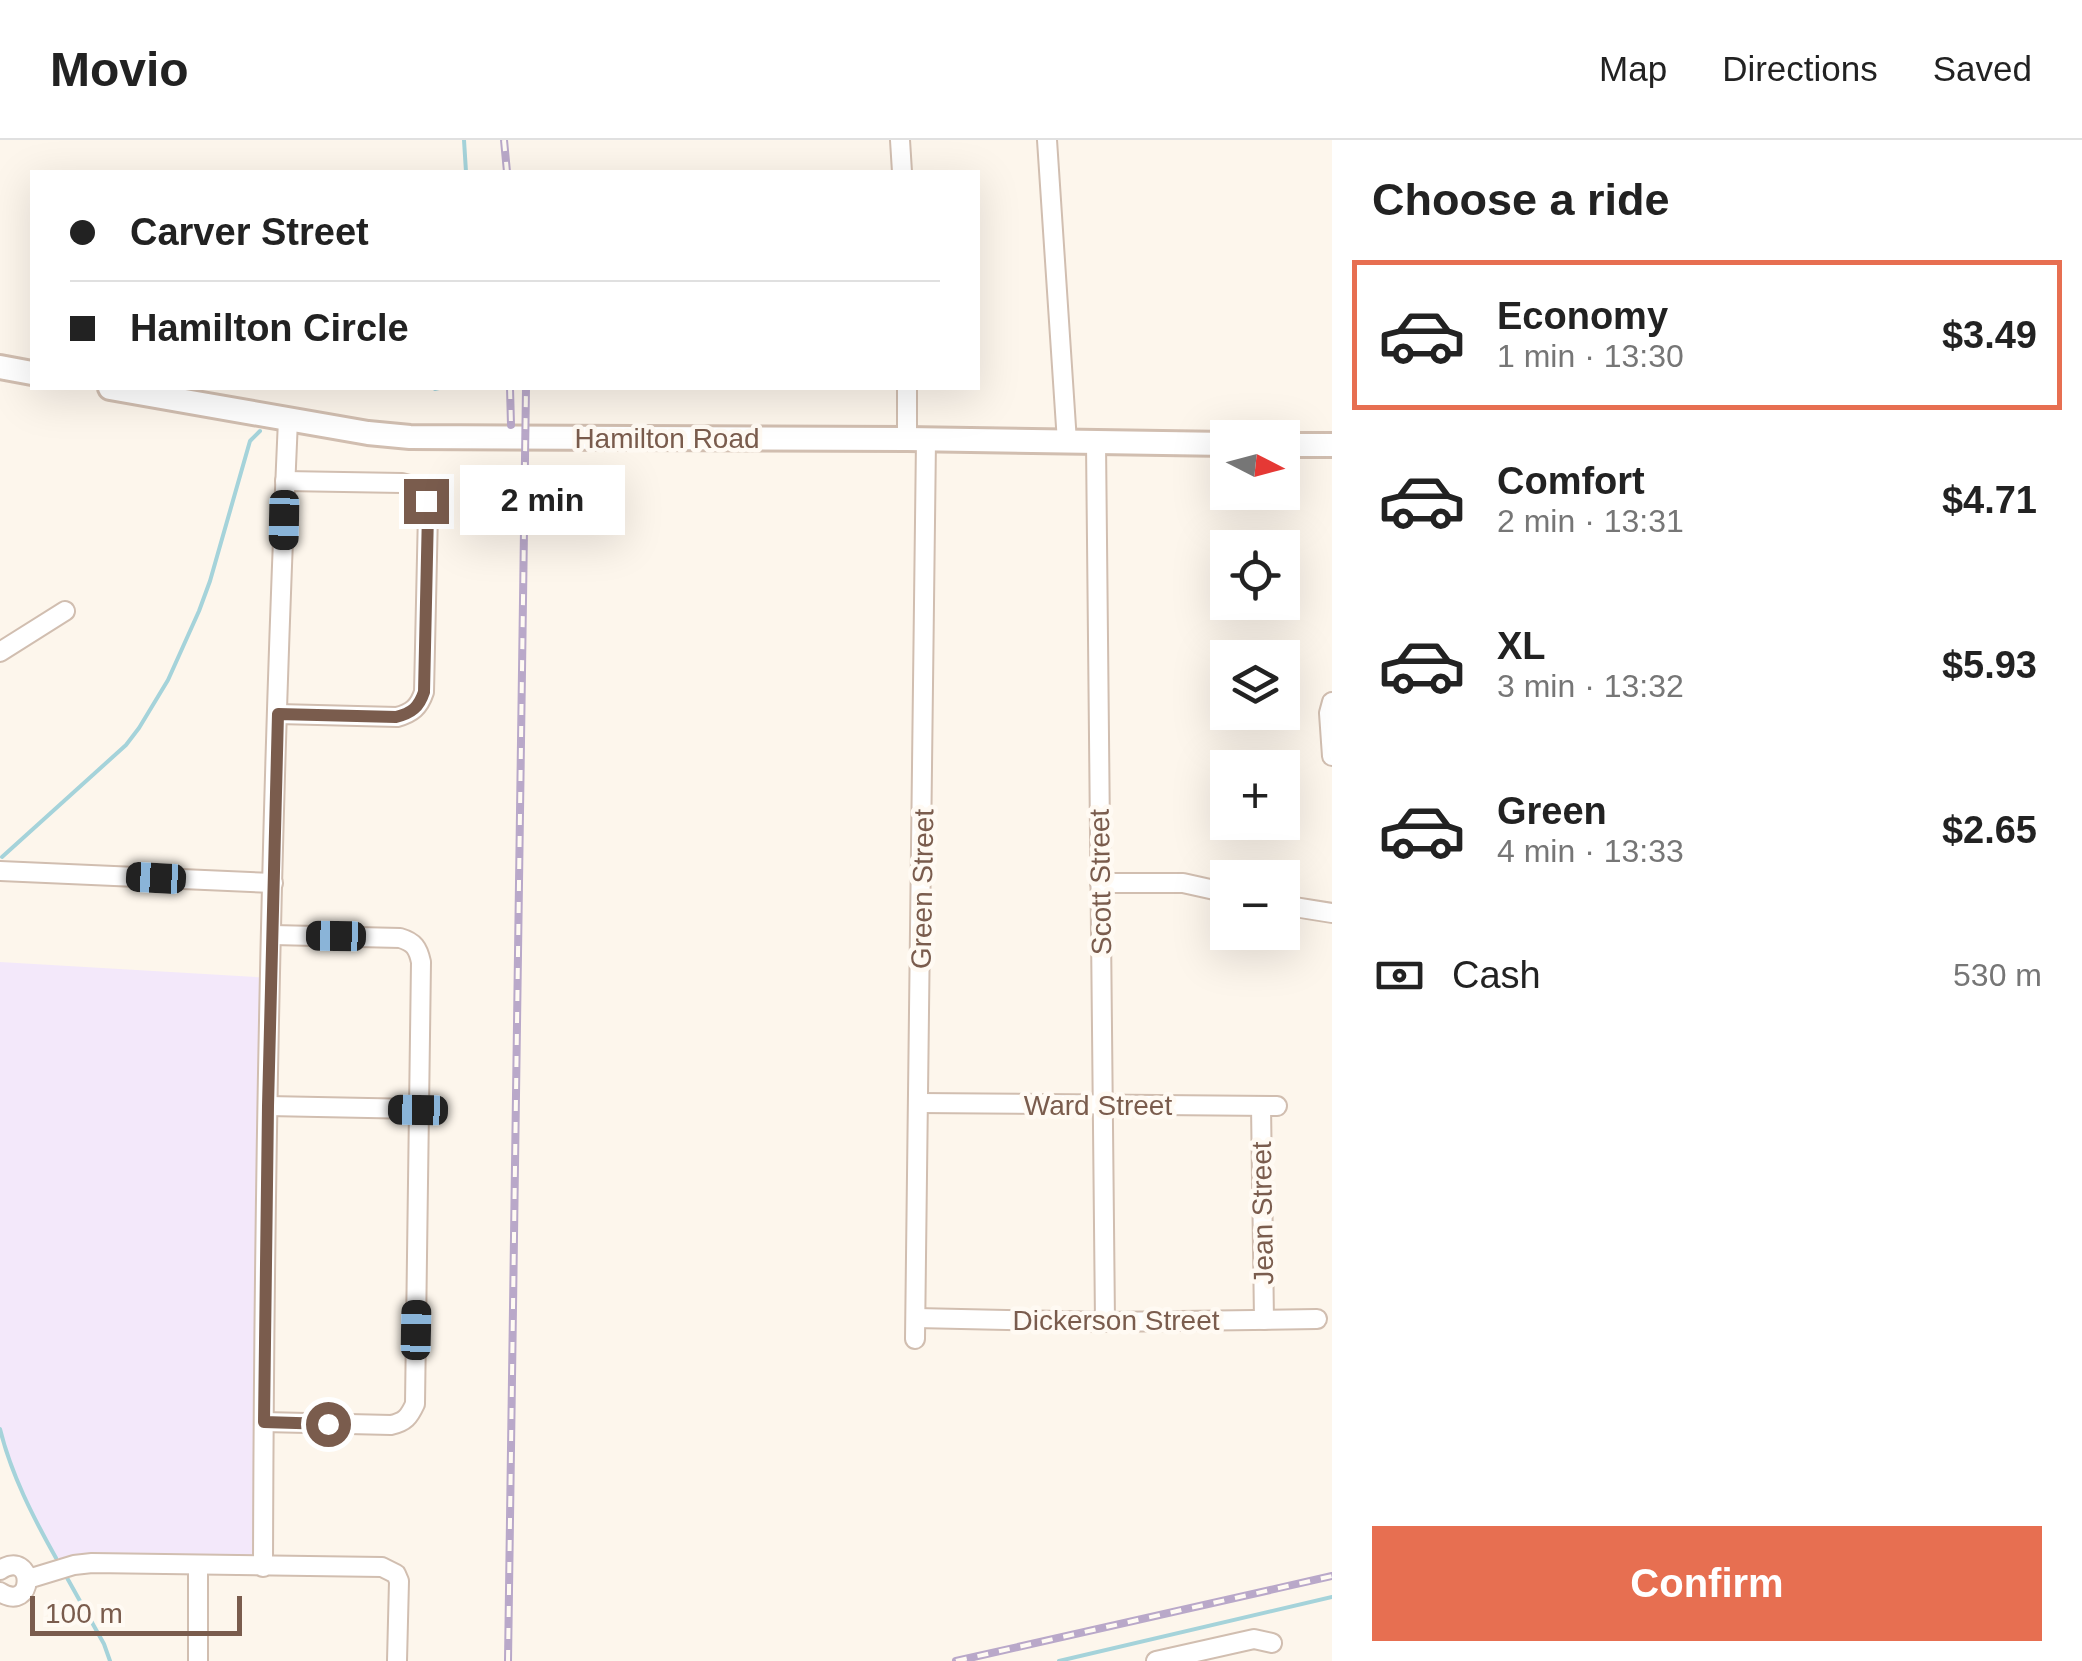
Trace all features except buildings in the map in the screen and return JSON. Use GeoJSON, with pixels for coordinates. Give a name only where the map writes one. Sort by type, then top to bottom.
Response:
{"type":"FeatureCollection","features":[{"type":"Feature","properties":{"kind":"street"},"geometry":{"type":"LineString","coordinates":[[900,140],[902,170]]}},
{"type":"Feature","properties":{"kind":"street"},"geometry":{"type":"LineString","coordinates":[[1047,140],[1067,442]]}},
{"type":"Feature","properties":{"kind":"street"},"geometry":{"type":"LineString","coordinates":[[0,367],[30,373]]}},
{"type":"Feature","properties":{"kind":"street","name":"Hamilton Road"},"geometry":{"type":"LineString","coordinates":[[121,390],[368,433],[410,436],[1210,444]]}},
{"type":"Feature","properties":{"kind":"street","name":"Green Street"},"geometry":{"type":"LineString","coordinates":[[907,390],[916,439],[919,1104],[915,1339]]}},
{"type":"Feature","properties":{"kind":"street"},"geometry":{"type":"LineString","coordinates":[[264,1566],[268,1106],[288,420]]}},
{"type":"Feature","properties":{"kind":"street","name":"Scott Street"},"geometry":{"type":"LineString","coordinates":[[1096,443],[1105,1322]]}},
{"type":"Feature","properties":{"kind":"street"},"geometry":{"type":"LineString","coordinates":[[1300,445],[1332,445]]}},
{"type":"Feature","properties":{"kind":"street"},"geometry":{"type":"LineString","coordinates":[[278,714],[396,717],[413,712],[424,692],[426,501],[412,485],[402,483],[285,481]]}},
{"type":"Feature","properties":{"kind":"street"},"geometry":{"type":"LineString","coordinates":[[0,652],[65,611]]}},
{"type":"Feature","properties":{"kind":"street"},"geometry":{"type":"LineString","coordinates":[[1332,702],[1332,756]]}},
{"type":"Feature","properties":{"kind":"street"},"geometry":{"type":"LineString","coordinates":[[0,871],[273,883]]}},
{"type":"Feature","properties":{"kind":"street"},"geometry":{"type":"LineString","coordinates":[[1100,882],[1183,883],[1210,889]]}},
{"type":"Feature","properties":{"kind":"street"},"geometry":{"type":"LineString","coordinates":[[1300,908],[1332,913]]}},
{"type":"Feature","properties":{"kind":"street"},"geometry":{"type":"LineString","coordinates":[[264,1422],[391,1424],[402,1422],[415,1404],[422,962],[416,946],[400,938],[272,934]]}},
{"type":"Feature","properties":{"kind":"street","name":"Ward Street"},"geometry":{"type":"LineString","coordinates":[[919,1104],[1269,1106]]}},
{"type":"Feature","properties":{"kind":"street"},"geometry":{"type":"LineString","coordinates":[[268,1106],[418,1110]]}},
{"type":"Feature","properties":{"kind":"street","name":"Jean Street"},"geometry":{"type":"LineString","coordinates":[[1264,1320],[1269,1106]]}},
{"type":"Feature","properties":{"kind":"street","name":"Dickerson Street"},"geometry":{"type":"LineString","coordinates":[[916,1318],[1105,1322],[1317,1320]]}},
{"type":"Feature","properties":{"kind":"street"},"geometry":{"type":"LineString","coordinates":[[28,1579],[74,1564],[382,1567],[396,1574],[400,1589],[397,1661]]}},
{"type":"Feature","properties":{"kind":"street"},"geometry":{"type":"LineString","coordinates":[[0,1570],[8,1565],[18,1566],[28,1579],[22,1594],[11,1597],[0,1593]]}},
{"type":"Feature","properties":{"kind":"street"},"geometry":{"type":"LineString","coordinates":[[198,1566],[198,1661]]}},
{"type":"Feature","properties":{"kind":"street"},"geometry":{"type":"LineString","coordinates":[[1156,1661],[1254,1639],[1272,1643]]}},
{"type":"Feature","properties":{"kind":"shaded area"},"geometry":{"type":"Polygon","coordinates":[[[0,962],[272,978],[263,1567],[62,1568],[35,1520],[0,1429],[0,962]]]}},
{"type":"Feature","properties":{"kind":"waterway"},"geometry":{"type":"LineString","coordinates":[[464,140],[466,170]]}},
{"type":"Feature","properties":{"kind":"waterway"},"geometry":{"type":"LineString","coordinates":[[2,857],[126,745],[139,728],[168,680],[199,611],[250,441],[260,431]]}},
{"type":"Feature","properties":{"kind":"waterway"},"geometry":{"type":"LineString","coordinates":[[0,1429],[23,1495],[56,1558]]}},
{"type":"Feature","properties":{"kind":"waterway"},"geometry":{"type":"LineString","coordinates":[[66,1576],[110,1661]]}},
{"type":"Feature","properties":{"kind":"waterway"},"geometry":{"type":"LineString","coordinates":[[1059,1661],[1332,1597]]}},
{"type":"Feature","properties":{"kind":"railway"},"geometry":{"type":"LineString","coordinates":[[504,140],[507,170]]}},
{"type":"Feature","properties":{"kind":"railway"},"geometry":{"type":"LineString","coordinates":[[510,390],[511,425]]}},
{"type":"Feature","properties":{"kind":"railway"},"geometry":{"type":"LineString","coordinates":[[508,1661],[526,390]]}},
{"type":"Feature","properties":{"kind":"railway"},"geometry":{"type":"LineString","coordinates":[[956,1661],[1332,1576]]}},
{"type":"Feature","properties":{"kind":"route"},"geometry":{"type":"LineString","coordinates":[[328,1424],[264,1422],[278,714],[396,717],[413,712],[420,704],[424,692],[426,501]]}}]}
